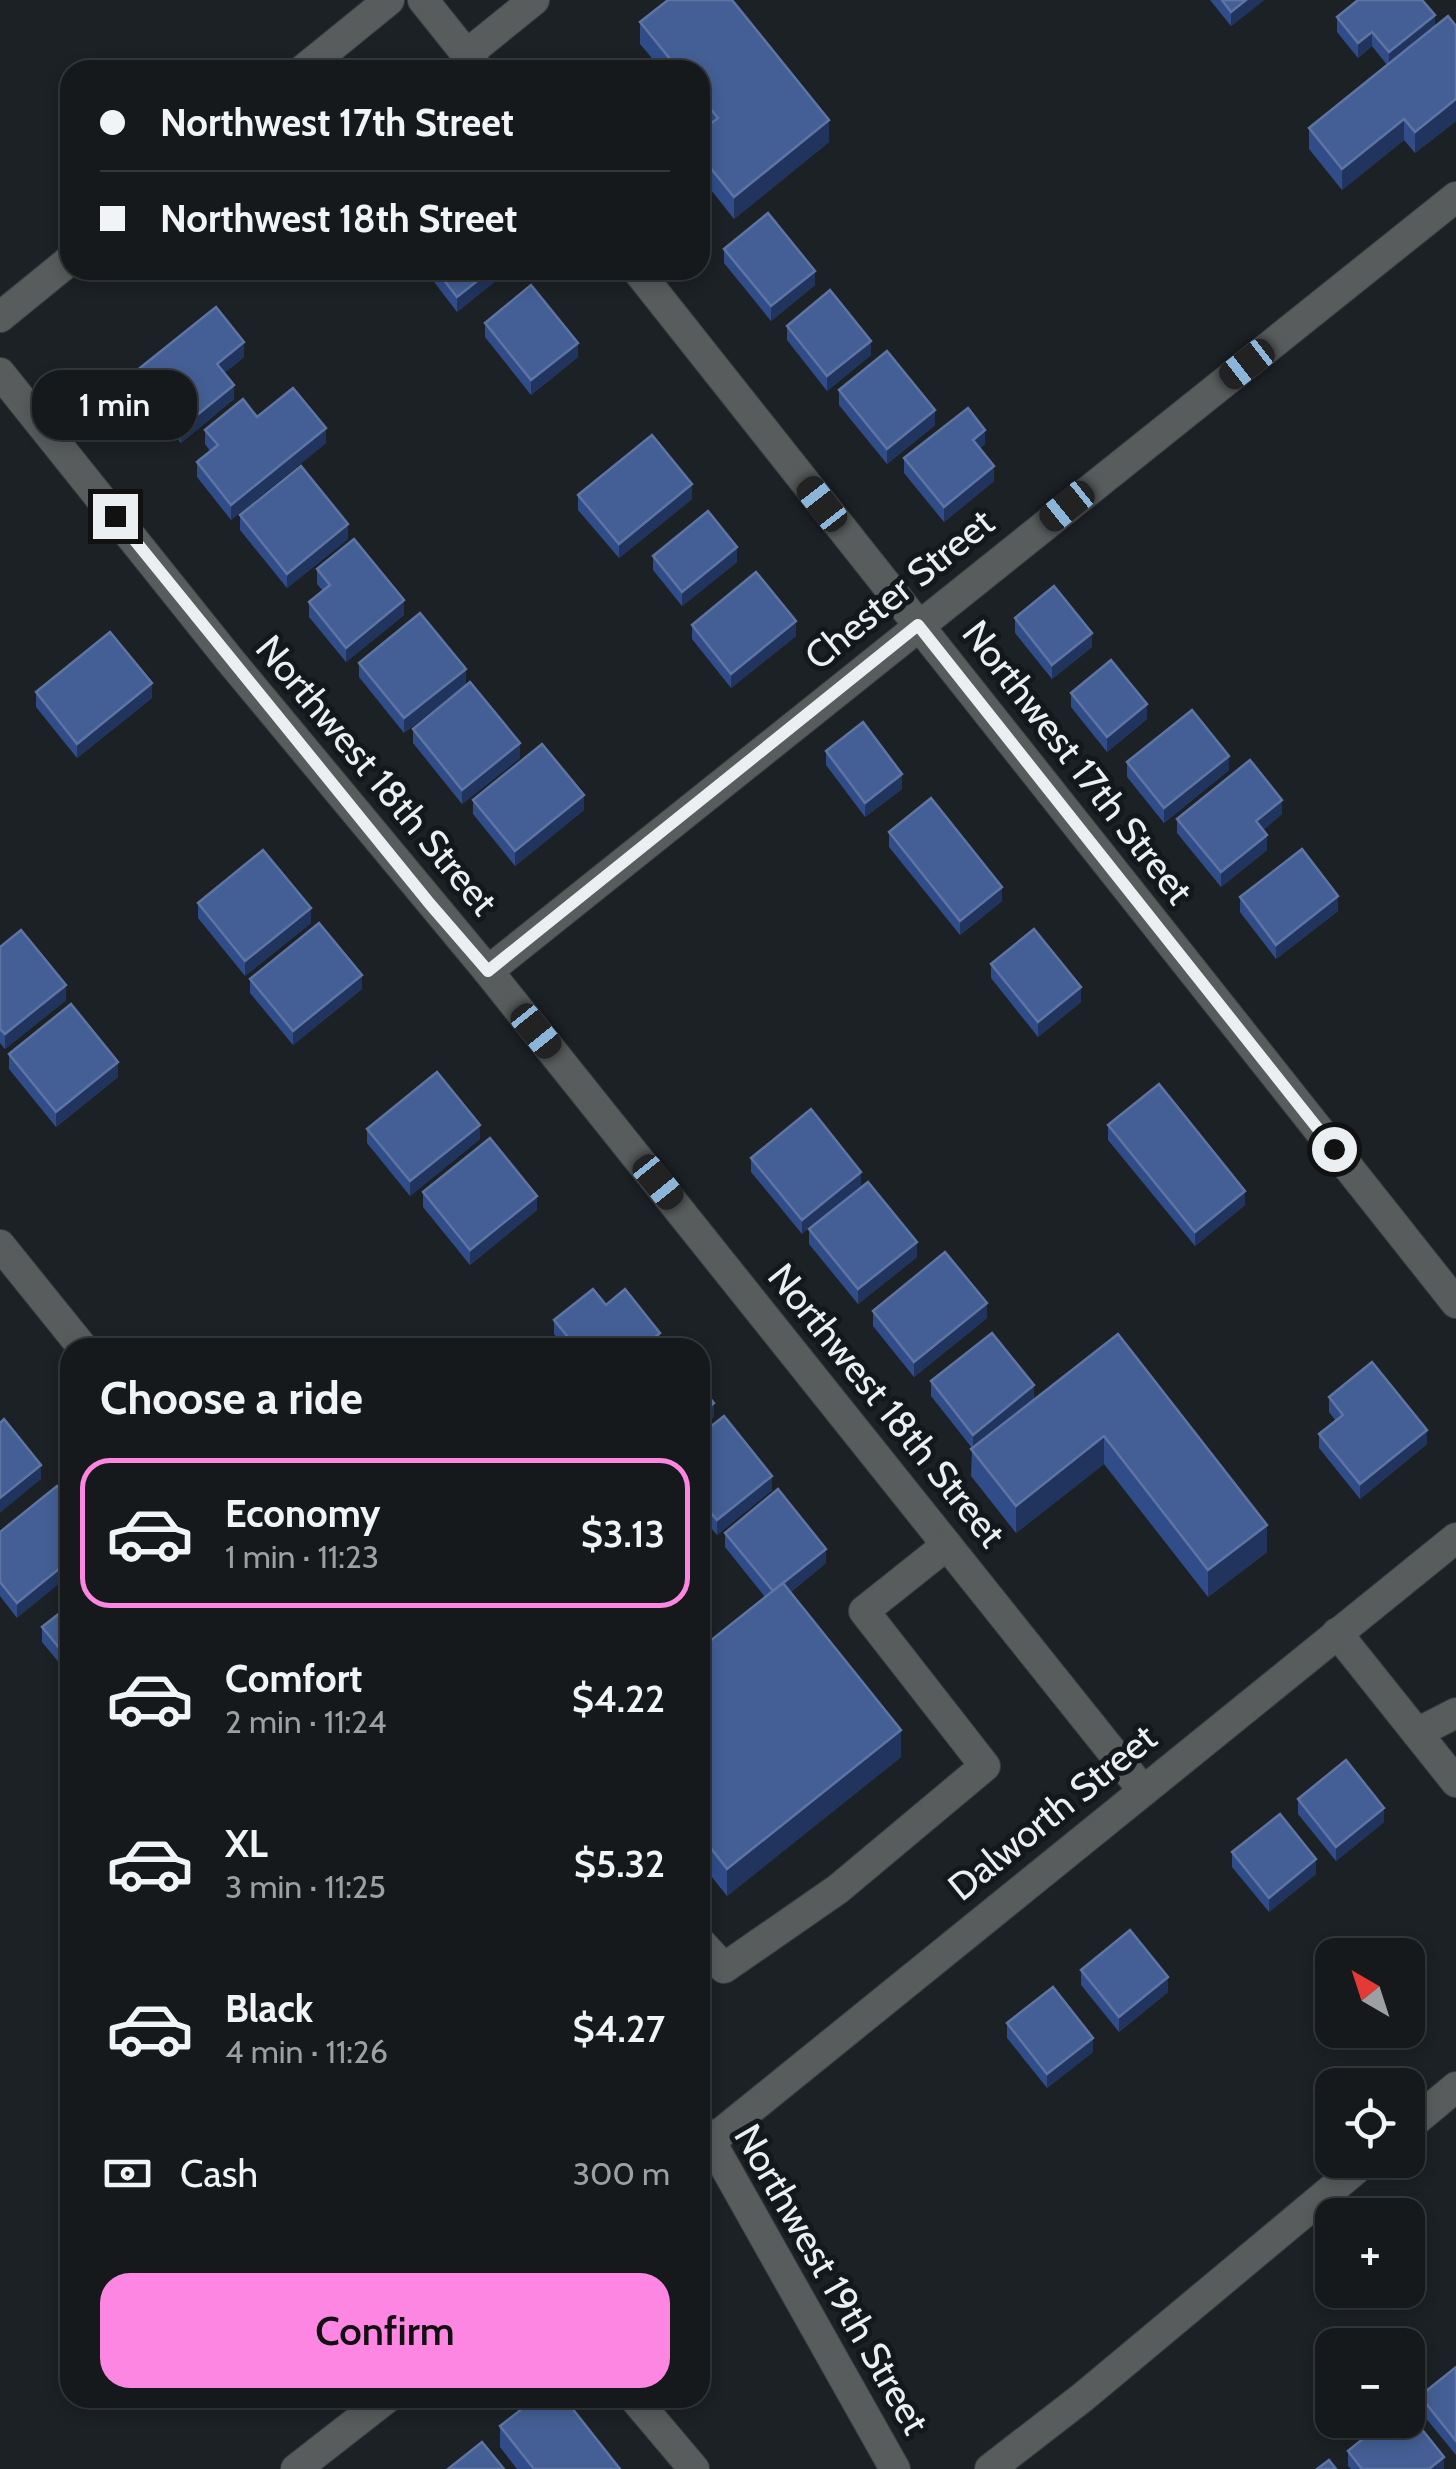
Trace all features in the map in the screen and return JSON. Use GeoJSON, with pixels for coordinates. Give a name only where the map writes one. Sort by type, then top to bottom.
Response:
{"type":"FeatureCollection","features":[{"type":"Feature","properties":{"kind":"street"},"geometry":{"type":"LineString","coordinates":[[315,60],[389,0]]}},
{"type":"Feature","properties":{"kind":"street"},"geometry":{"type":"LineString","coordinates":[[423,0],[470,60]]}},
{"type":"Feature","properties":{"kind":"street"},"geometry":{"type":"LineString","coordinates":[[474,60],[534,0]]}},
{"type":"Feature","properties":{"kind":"street","name":"Chester Street"},"geometry":{"type":"LineString","coordinates":[[488,971],[1456,197]]}},
{"type":"Feature","properties":{"kind":"street"},"geometry":{"type":"LineString","coordinates":[[0,317],[60,268]]}},
{"type":"Feature","properties":{"kind":"street","name":"Northwest 17th Street"},"geometry":{"type":"LineString","coordinates":[[646,280],[1456,1303]]}},
{"type":"Feature","properties":{"kind":"street","name":"Northwest 18th Street"},"geometry":{"type":"LineString","coordinates":[[0,374],[229,659],[488,971],[1142,1789]]}},
{"type":"Feature","properties":{"kind":"street"},"geometry":{"type":"LineString","coordinates":[[0,1245],[75,1338]]}},
{"type":"Feature","properties":{"kind":"street","name":"Dalworth Street"},"geometry":{"type":"LineString","coordinates":[[710,2135],[1456,1538]]}},
{"type":"Feature","properties":{"kind":"street"},"geometry":{"type":"LineString","coordinates":[[710,1953],[724,1968],[838,1889],[986,1766],[864,1610],[948,1545]]}},
{"type":"Feature","properties":{"kind":"street"},"geometry":{"type":"LineString","coordinates":[[1338,1632],[1456,1782]]}},
{"type":"Feature","properties":{"kind":"street"},"geometry":{"type":"LineString","coordinates":[[1417,1732],[1456,1713]]}},
{"type":"Feature","properties":{"kind":"street"},"geometry":{"type":"LineString","coordinates":[[1425,2113],[1456,2087]]}},
{"type":"Feature","properties":{"kind":"street","name":"Northwest 19th Street"},"geometry":{"type":"LineString","coordinates":[[710,2150],[895,2469]]}},
{"type":"Feature","properties":{"kind":"street"},"geometry":{"type":"LineString","coordinates":[[990,2469],[1083,2397],[1345,2178]]}},
{"type":"Feature","properties":{"kind":"street"},"geometry":{"type":"LineString","coordinates":[[296,2469],[374,2408]]}},
{"type":"Feature","properties":{"kind":"street"},"geometry":{"type":"LineString","coordinates":[[642,2408],[694,2469]]}},
{"type":"Feature","properties":{"kind":"building"},"geometry":{"type":"Polygon","coordinates":[[[668,0],[732,0],[829,120],[734,197],[710,167],[710,124],[718,118],[710,108],[710,60],[671,60],[640,22],[668,0]]]}},
{"type":"Feature","properties":{"kind":"building"},"geometry":{"type":"Polygon","coordinates":[[[1222,0],[1246,0],[1231,12],[1222,0]]]}},
{"type":"Feature","properties":{"kind":"building"},"geometry":{"type":"Polygon","coordinates":[[[1358,0],[1422,0],[1435,15],[1389,52],[1372,32],[1358,43],[1337,17],[1358,0]]]}},
{"type":"Feature","properties":{"kind":"building"},"geometry":{"type":"Polygon","coordinates":[[[1448,16],[1456,26],[1456,99],[1415,132],[1404,119],[1342,169],[1309,128],[1448,16]]]}},
{"type":"Feature","properties":{"kind":"building"},"geometry":{"type":"Polygon","coordinates":[[[768,213],[815,271],[771,306],[724,249],[768,213]]]}},
{"type":"Feature","properties":{"kind":"building"},"geometry":{"type":"Polygon","coordinates":[[[444,280],[478,280],[457,297],[444,280]]]}},
{"type":"Feature","properties":{"kind":"building"},"geometry":{"type":"Polygon","coordinates":[[[531,285],[578,343],[531,380],[485,323],[531,285]]]}},
{"type":"Feature","properties":{"kind":"building"},"geometry":{"type":"Polygon","coordinates":[[[830,290],[871,341],[827,376],[787,326],[830,290]]]}},
{"type":"Feature","properties":{"kind":"building"},"geometry":{"type":"Polygon","coordinates":[[[216,307],[244,342],[217,364],[234,385],[181,428],[135,372],[216,307]]]}},
{"type":"Feature","properties":{"kind":"building"},"geometry":{"type":"Polygon","coordinates":[[[887,351],[935,410],[887,449],[839,390],[887,351]]]}},
{"type":"Feature","properties":{"kind":"building"},"geometry":{"type":"Polygon","coordinates":[[[293,388],[326,428],[231,505],[197,462],[218,445],[205,430],[243,399],[257,417],[293,388]]]}},
{"type":"Feature","properties":{"kind":"building"},"geometry":{"type":"Polygon","coordinates":[[[968,408],[985,430],[973,440],[994,466],[944,507],[904,458],[968,408]]]}},
{"type":"Feature","properties":{"kind":"building"},"geometry":{"type":"Polygon","coordinates":[[[652,435],[692,484],[619,544],[578,495],[652,435]]]}},
{"type":"Feature","properties":{"kind":"building"},"geometry":{"type":"Polygon","coordinates":[[[301,466],[348,524],[287,574],[240,515],[301,466]]]}},
{"type":"Feature","properties":{"kind":"building"},"geometry":{"type":"Polygon","coordinates":[[[708,511],[737,547],[682,592],[653,556],[708,511]]]}},
{"type":"Feature","properties":{"kind":"building"},"geometry":{"type":"Polygon","coordinates":[[[354,539],[404,600],[346,648],[309,602],[330,585],[317,569],[354,539]]]}},
{"type":"Feature","properties":{"kind":"building"},"geometry":{"type":"Polygon","coordinates":[[[756,572],[796,621],[731,674],[692,625],[756,572]]]}},
{"type":"Feature","properties":{"kind":"building"},"geometry":{"type":"Polygon","coordinates":[[[1054,586],[1092,633],[1052,665],[1015,618],[1054,586]]]}},
{"type":"Feature","properties":{"kind":"building"},"geometry":{"type":"Polygon","coordinates":[[[420,613],[466,669],[404,718],[359,663],[420,613]]]}},
{"type":"Feature","properties":{"kind":"building"},"geometry":{"type":"Polygon","coordinates":[[[110,632],[152,683],[77,744],[36,692],[110,632]]]}},
{"type":"Feature","properties":{"kind":"building"},"geometry":{"type":"Polygon","coordinates":[[[1111,660],[1147,704],[1107,737],[1071,693],[1111,660]]]}},
{"type":"Feature","properties":{"kind":"building"},"geometry":{"type":"Polygon","coordinates":[[[470,682],[520,743],[462,790],[413,729],[470,682]]]}},
{"type":"Feature","properties":{"kind":"building"},"geometry":{"type":"Polygon","coordinates":[[[1192,710],[1229,756],[1164,808],[1127,762],[1192,710]]]}},
{"type":"Feature","properties":{"kind":"building"},"geometry":{"type":"Polygon","coordinates":[[[863,722],[902,774],[865,803],[826,751],[863,722]]]}},
{"type":"Feature","properties":{"kind":"building"},"geometry":{"type":"Polygon","coordinates":[[[542,744],[584,795],[515,851],[473,800],[542,744]]]}},
{"type":"Feature","properties":{"kind":"building"},"geometry":{"type":"Polygon","coordinates":[[[1250,760],[1282,800],[1256,821],[1267,835],[1221,872],[1177,819],[1250,760]]]}},
{"type":"Feature","properties":{"kind":"building"},"geometry":{"type":"Polygon","coordinates":[[[931,798],[1002,887],[960,921],[889,832],[931,798]]]}},
{"type":"Feature","properties":{"kind":"building"},"geometry":{"type":"Polygon","coordinates":[[[1302,849],[1338,896],[1276,945],[1240,897],[1302,849]]]}},
{"type":"Feature","properties":{"kind":"building"},"geometry":{"type":"Polygon","coordinates":[[[263,850],[311,908],[245,961],[198,903],[263,850]]]}},
{"type":"Feature","properties":{"kind":"building"},"geometry":{"type":"Polygon","coordinates":[[[319,923],[362,975],[293,1031],[250,979],[319,923]]]}},
{"type":"Feature","properties":{"kind":"building"},"geometry":{"type":"Polygon","coordinates":[[[1034,929],[1081,987],[1038,1022],[991,964],[1034,929]]]}},
{"type":"Feature","properties":{"kind":"building"},"geometry":{"type":"Polygon","coordinates":[[[21,930],[66,985],[5,1034],[0,1029],[0,947],[21,930]]]}},
{"type":"Feature","properties":{"kind":"building"},"geometry":{"type":"Polygon","coordinates":[[[71,1004],[118,1062],[56,1112],[9,1054],[71,1004]]]}},
{"type":"Feature","properties":{"kind":"building"},"geometry":{"type":"Polygon","coordinates":[[[437,1072],[480,1125],[410,1181],[367,1129],[437,1072]]]}},
{"type":"Feature","properties":{"kind":"building"},"geometry":{"type":"Polygon","coordinates":[[[1159,1084],[1245,1191],[1195,1232],[1108,1125],[1159,1084]]]}},
{"type":"Feature","properties":{"kind":"building"},"geometry":{"type":"Polygon","coordinates":[[[811,1109],[861,1172],[802,1220],[751,1158],[811,1109]]]}},
{"type":"Feature","properties":{"kind":"building"},"geometry":{"type":"Polygon","coordinates":[[[490,1138],[537,1196],[470,1250],[423,1192],[490,1138]]]}},
{"type":"Feature","properties":{"kind":"building"},"geometry":{"type":"Polygon","coordinates":[[[868,1182],[917,1242],[858,1289],[809,1229],[868,1182]]]}},
{"type":"Feature","properties":{"kind":"building"},"geometry":{"type":"Polygon","coordinates":[[[945,1252],[987,1303],[914,1362],[873,1311],[945,1252]]]}},
{"type":"Feature","properties":{"kind":"building"},"geometry":{"type":"Polygon","coordinates":[[[593,1289],[606,1305],[625,1289],[660,1333],[654,1338],[569,1338],[554,1320],[593,1289]]]}},
{"type":"Feature","properties":{"kind":"building"},"geometry":{"type":"Polygon","coordinates":[[[992,1333],[1034,1385],[973,1435],[931,1381],[992,1333]]]}},
{"type":"Feature","properties":{"kind":"building"},"geometry":{"type":"Polygon","coordinates":[[[1118,1334],[1267,1525],[1208,1570],[1104,1436],[1016,1506],[971,1449],[1118,1334]]]}},
{"type":"Feature","properties":{"kind":"building"},"geometry":{"type":"Polygon","coordinates":[[[1372,1362],[1427,1430],[1360,1484],[1319,1434],[1343,1415],[1329,1397],[1372,1362]]]}},
{"type":"Feature","properties":{"kind":"building"},"geometry":{"type":"Polygon","coordinates":[[[724,1416],[772,1476],[717,1520],[710,1512],[710,1427],[724,1416]]]}},
{"type":"Feature","properties":{"kind":"building"},"geometry":{"type":"Polygon","coordinates":[[[4,1419],[41,1465],[0,1498],[0,1423],[4,1419]]]}},
{"type":"Feature","properties":{"kind":"building"},"geometry":{"type":"Polygon","coordinates":[[[57,1486],[60,1490],[60,1568],[17,1603],[0,1582],[0,1532],[57,1486]]]}},
{"type":"Feature","properties":{"kind":"building"},"geometry":{"type":"Polygon","coordinates":[[[778,1489],[826,1549],[773,1591],[725,1533],[778,1489]]]}},
{"type":"Feature","properties":{"kind":"building"},"geometry":{"type":"Polygon","coordinates":[[[783,1583],[901,1730],[727,1869],[710,1847],[710,1641],[783,1583]]]}},
{"type":"Feature","properties":{"kind":"building"},"geometry":{"type":"Polygon","coordinates":[[[60,1613],[60,1649],[42,1627],[60,1613]]]}},
{"type":"Feature","properties":{"kind":"building"},"geometry":{"type":"Polygon","coordinates":[[[1346,1760],[1384,1808],[1336,1847],[1298,1799],[1346,1760]]]}},
{"type":"Feature","properties":{"kind":"building"},"geometry":{"type":"Polygon","coordinates":[[[1280,1814],[1316,1859],[1269,1898],[1232,1852],[1280,1814]]]}},
{"type":"Feature","properties":{"kind":"building"},"geometry":{"type":"Polygon","coordinates":[[[1130,1930],[1168,1977],[1119,2017],[1081,1970],[1130,1930]]]}},
{"type":"Feature","properties":{"kind":"building"},"geometry":{"type":"Polygon","coordinates":[[[1053,1987],[1093,2038],[1047,2074],[1007,2023],[1053,1987]]]}},
{"type":"Feature","properties":{"kind":"building"},"geometry":{"type":"Polygon","coordinates":[[[1456,2367],[1456,2441],[1425,2402],[1425,2392],[1456,2367]]]}},
{"type":"Feature","properties":{"kind":"building"},"geometry":{"type":"Polygon","coordinates":[[[523,2408],[572,2408],[620,2469],[534,2469],[500,2426],[523,2408]]]}},
{"type":"Feature","properties":{"kind":"building"},"geometry":{"type":"Polygon","coordinates":[[[1425,2433],[1444,2457],[1429,2469],[1362,2469],[1348,2451],[1364,2438],[1425,2438],[1425,2433]]]}},
{"type":"Feature","properties":{"kind":"building"},"geometry":{"type":"Polygon","coordinates":[[[482,2442],[504,2469],[448,2469],[482,2442]]]}},
{"type":"Feature","properties":{"kind":"building"},"geometry":{"type":"Polygon","coordinates":[[[1329,2460],[1336,2469],[1317,2469],[1329,2460]]]}},
{"type":"Feature","properties":{"kind":"route"},"geometry":{"type":"LineString","coordinates":[[115,516],[488,971],[918,625],[1334,1149]]}}]}
